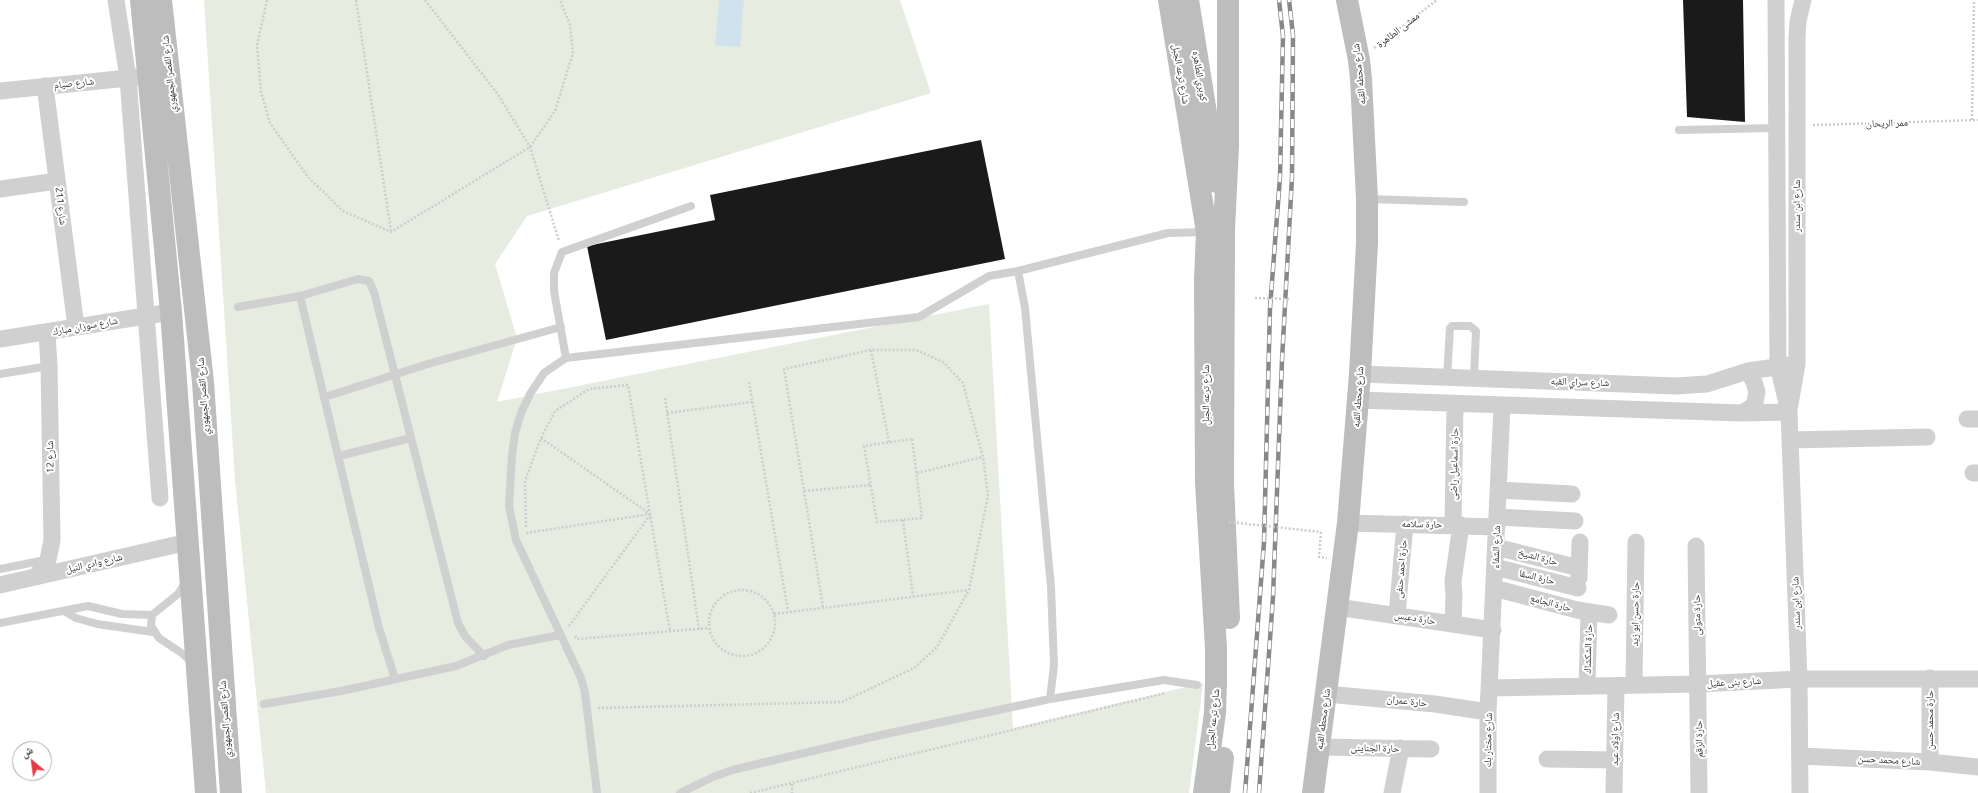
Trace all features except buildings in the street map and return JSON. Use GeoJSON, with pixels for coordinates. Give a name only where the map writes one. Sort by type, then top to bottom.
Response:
{"type":"FeatureCollection","features":[{"type":"Feature","properties":{"kind":"main road","name":"شارع القصر الجمهوري"},"geometry":{"type":"LineString","coordinates":[[141,0],[138,76],[171,312],[206,793]]}},
{"type":"Feature","properties":{"kind":"main road","name":"شارع القصر الجمهوري"},"geometry":{"type":"LineString","coordinates":[[161,0],[203,382],[231,793]]}},
{"type":"Feature","properties":{"kind":"main road","name":"شارع ترعه الجبل"},"geometry":{"type":"LineString","coordinates":[[1168,0],[1216,231]]}},
{"type":"Feature","properties":{"kind":"main road","name":"كوبري الطاهره"},"geometry":{"type":"LineString","coordinates":[[1188,0],[1212,153]]}},
{"type":"Feature","properties":{"kind":"main road","name":"شارع ترعه الجبل"},"geometry":{"type":"LineString","coordinates":[[1204,793],[1215,713],[1216,681],[1216,648],[1206,483],[1205,280],[1216,231],[1228,146],[1228,0]]}},
{"type":"Feature","properties":{"kind":"main road","name":"شارع محطه القبه"},"geometry":{"type":"LineString","coordinates":[[1313,793],[1348,523],[1360,374],[1367,199],[1359,60],[1347,0]]}},
{"type":"Feature","properties":{"kind":"main road","name":"شارع ترعه الجبل"},"geometry":{"type":"LineString","coordinates":[[1212,153],[1231,664],[1229,710],[1220,793]]}},
{"type":"Feature","properties":{"kind":"street"},"geometry":{"type":"LineString","coordinates":[[116,0],[138,76],[146,316],[160,498]]}},
{"type":"Feature","properties":{"kind":"street","name":"شارع ابن سندر"},"geometry":{"type":"LineString","coordinates":[[1776,0],[1778,365],[1789,412],[1799,679],[1800,793]]}},
{"type":"Feature","properties":{"kind":"street","name":"شارع ابن سندر"},"geometry":{"type":"LineString","coordinates":[[1789,412],[1797,364],[1797,33],[1803,0]]}},
{"type":"Feature","properties":{"kind":"street","name":"شارع صيام"},"geometry":{"type":"LineString","coordinates":[[0,91],[138,76]]}},
{"type":"Feature","properties":{"kind":"street","name":"شارع 211"},"geometry":{"type":"LineString","coordinates":[[45,86],[76,326]]}},
{"type":"Feature","properties":{"kind":"street"},"geometry":{"type":"LineString","coordinates":[[0,189],[57,181]]}},
{"type":"Feature","properties":{"kind":"street","name":"شارع سوزان مبارك"},"geometry":{"type":"LineString","coordinates":[[0,339],[47,333],[76,326],[171,312]]}},
{"type":"Feature","properties":{"kind":"street","name":"شارع 12"},"geometry":{"type":"LineString","coordinates":[[36,576],[48,560],[52,540],[49,366],[47,333]]}},
{"type":"Feature","properties":{"kind":"street","name":"شارع سراي القبه"},"geometry":{"type":"LineString","coordinates":[[1360,374],[1676,386],[1707,384],[1748,371],[1778,365],[1797,364]]}},
{"type":"Feature","properties":{"kind":"street"},"geometry":{"type":"LineString","coordinates":[[1742,413],[1752,407],[1755,402],[1757,392],[1748,371]]}},
{"type":"Feature","properties":{"kind":"street"},"geometry":{"type":"LineString","coordinates":[[1358,400],[1742,413],[1789,412]]}},
{"type":"Feature","properties":{"kind":"street","name":"حارة اسماعيل راضى"},"geometry":{"type":"LineString","coordinates":[[1453,624],[1453,581],[1457,525],[1455,404]]}},
{"type":"Feature","properties":{"kind":"street","name":"شارع الشفاء"},"geometry":{"type":"LineString","coordinates":[[1490,688],[1502,406]]}},
{"type":"Feature","properties":{"kind":"street"},"geometry":{"type":"LineString","coordinates":[[1790,440],[1927,437]]}},
{"type":"Feature","properties":{"kind":"street"},"geometry":{"type":"LineString","coordinates":[[1499,490],[1572,494]]}},
{"type":"Feature","properties":{"kind":"street","name":"حارة سلامه"},"geometry":{"type":"LineString","coordinates":[[1348,523],[1457,525],[1497,522],[1575,521]]}},
{"type":"Feature","properties":{"kind":"street","name":"حارة احمد حنفى"},"geometry":{"type":"LineString","coordinates":[[1397,615],[1405,524]]}},
{"type":"Feature","properties":{"kind":"street","name":"شارع وادي النيل"},"geometry":{"type":"LineString","coordinates":[[0,585],[188,542]]}},
{"type":"Feature","properties":{"kind":"street","name":"حارة الشكشاك"},"geometry":{"type":"LineString","coordinates":[[1580,542],[1578,588],[1583,611],[1587,686]]}},
{"type":"Feature","properties":{"kind":"street","name":"حارة حسن ابو زيد"},"geometry":{"type":"LineString","coordinates":[[1634,686],[1636,542]]}},
{"type":"Feature","properties":{"kind":"street","name":"حارة الشيخ"},"geometry":{"type":"LineString","coordinates":[[1496,546],[1579,568]]}},
{"type":"Feature","properties":{"kind":"street","name":"حارة متولى"},"geometry":{"type":"LineString","coordinates":[[1696,546],[1698,684]]}},
{"type":"Feature","properties":{"kind":"street","name":"حارة السقا"},"geometry":{"type":"LineString","coordinates":[[1495,567],[1578,588]]}},
{"type":"Feature","properties":{"kind":"street","name":"حارة الجامع"},"geometry":{"type":"LineString","coordinates":[[1494,588],[1583,611],[1609,615]]}},
{"type":"Feature","properties":{"kind":"street","name":"حارة دعبس"},"geometry":{"type":"LineString","coordinates":[[1337,607],[1492,630]]}},
{"type":"Feature","properties":{"kind":"street","name":"حارة محمد حسن"},"geometry":{"type":"LineString","coordinates":[[1930,678],[1930,762]]}},
{"type":"Feature","properties":{"kind":"street","name":"شارع بنى عقيل"},"geometry":{"type":"LineString","coordinates":[[1490,688],[1634,686],[1799,679],[1978,679]]}},
{"type":"Feature","properties":{"kind":"street","name":"حارة الزقم"},"geometry":{"type":"LineString","coordinates":[[1698,684],[1699,793]]}},
{"type":"Feature","properties":{"kind":"street","name":"شارع اولاد عيد"},"geometry":{"type":"LineString","coordinates":[[1614,793],[1616,686]]}},
{"type":"Feature","properties":{"kind":"street","name":"شارع مختار بك"},"geometry":{"type":"LineString","coordinates":[[1488,793],[1488,712],[1490,688]]}},
{"type":"Feature","properties":{"kind":"street","name":"حارة عمران"},"geometry":{"type":"LineString","coordinates":[[1326,694],[1419,702],[1488,712]]}},
{"type":"Feature","properties":{"kind":"street","name":"حارة الجناينى"},"geometry":{"type":"LineString","coordinates":[[1319,747],[1431,749]]}},
{"type":"Feature","properties":{"kind":"street"},"geometry":{"type":"LineString","coordinates":[[1392,793],[1401,748]]}},
{"type":"Feature","properties":{"kind":"street","name":"شارع محمد حسن"},"geometry":{"type":"LineString","coordinates":[[1800,756],[1930,762],[1978,767]]}},
{"type":"Feature","properties":{"kind":"street"},"geometry":{"type":"LineString","coordinates":[[1547,759],[1615,760]]}},
{"type":"Feature","properties":{"kind":"lane"},"geometry":{"type":"LineString","coordinates":[[1679,130],[1776,128]]}},
{"type":"Feature","properties":{"kind":"lane"},"geometry":{"type":"LineString","coordinates":[[1367,199],[1464,202]]}},
{"type":"Feature","properties":{"kind":"lane"},"geometry":{"type":"LineString","coordinates":[[566,358],[554,291],[554,273],[562,252],[691,206]]}},
{"type":"Feature","properties":{"kind":"lane"},"geometry":{"type":"LineString","coordinates":[[597,793],[587,708],[581,678],[516,540],[509,499],[513,448],[521,413],[530,394],[544,373],[566,358],[919,317],[989,276],[1168,233],[1216,231]]}},
{"type":"Feature","properties":{"kind":"lane"},"geometry":{"type":"LineString","coordinates":[[1018,270],[1024,308],[1051,587],[1054,665],[1050,699]]}},
{"type":"Feature","properties":{"kind":"lane"},"geometry":{"type":"LineString","coordinates":[[238,306],[300,296],[358,279],[369,281],[374,292],[396,374],[458,623],[465,636],[484,656]]}},
{"type":"Feature","properties":{"kind":"lane"},"geometry":{"type":"LineString","coordinates":[[300,296],[379,628],[395,679]]}},
{"type":"Feature","properties":{"kind":"lane"},"geometry":{"type":"LineString","coordinates":[[1447,377],[1449,332],[1450,328],[1456,325],[1470,326],[1476,331],[1474,378]]}},
{"type":"Feature","properties":{"kind":"lane"},"geometry":{"type":"LineString","coordinates":[[325,397],[396,374],[561,327]]}},
{"type":"Feature","properties":{"kind":"lane"},"geometry":{"type":"LineString","coordinates":[[0,374],[49,366]]}},
{"type":"Feature","properties":{"kind":"lane"},"geometry":{"type":"LineString","coordinates":[[339,456],[411,438]]}},
{"type":"Feature","properties":{"kind":"lane"},"geometry":{"type":"LineString","coordinates":[[0,569],[48,560]]}},
{"type":"Feature","properties":{"kind":"lane"},"geometry":{"type":"LineString","coordinates":[[153,632],[150,620],[152,615],[157,609],[178,594],[190,575]]}},
{"type":"Feature","properties":{"kind":"lane"},"geometry":{"type":"LineString","coordinates":[[0,623],[88,606],[122,614],[152,615]]}},
{"type":"Feature","properties":{"kind":"lane"},"geometry":{"type":"LineString","coordinates":[[64,611],[87,622],[110,627],[153,632],[197,668]]}},
{"type":"Feature","properties":{"kind":"lane"},"geometry":{"type":"LineString","coordinates":[[107,611],[110,627]]}},
{"type":"Feature","properties":{"kind":"lane"},"geometry":{"type":"LineString","coordinates":[[264,704],[341,691],[456,666],[508,646],[560,635]]}},
{"type":"Feature","properties":{"kind":"lane"},"geometry":{"type":"LineString","coordinates":[[680,793],[713,777],[732,770],[881,735],[1050,699],[1164,680],[1197,685]]}},
{"type":"Feature","properties":{"kind":"path"},"geometry":{"type":"LineString","coordinates":[[267,0],[257,45],[261,92],[270,123],[308,177],[343,211],[392,232]]}},
{"type":"Feature","properties":{"kind":"path"},"geometry":{"type":"LineString","coordinates":[[356,0],[392,232]]}},
{"type":"Feature","properties":{"kind":"path"},"geometry":{"type":"LineString","coordinates":[[425,0],[499,96],[530,147],[562,252]]}},
{"type":"Feature","properties":{"kind":"path"},"geometry":{"type":"LineString","coordinates":[[392,232],[530,147],[554,111],[573,53],[570,25],[560,0]]}},
{"type":"Feature","properties":{"kind":"path","name":"ممشى الطاهرة"},"geometry":{"type":"LineString","coordinates":[[1359,60],[1437,0]]}},
{"type":"Feature","properties":{"kind":"path"},"geometry":{"type":"LineString","coordinates":[[1972,120],[1974,0]]}},
{"type":"Feature","properties":{"kind":"path","name":"ممر الريحان"},"geometry":{"type":"LineString","coordinates":[[1796,125],[1978,120]]}},
{"type":"Feature","properties":{"kind":"path"},"geometry":{"type":"LineString","coordinates":[[1255,298],[1291,299]]}},
{"type":"Feature","properties":{"kind":"path"},"geometry":{"type":"LineString","coordinates":[[871,350],[889,442]]}},
{"type":"Feature","properties":{"kind":"path"},"geometry":{"type":"LineString","coordinates":[[587,708],[842,702],[914,668],[937,647],[969,590],[988,496],[983,457],[963,383],[943,362],[916,350],[871,350],[784,369],[823,607]]}},
{"type":"Feature","properties":{"kind":"path"},"geometry":{"type":"LineString","coordinates":[[749,382],[788,611]]}},
{"type":"Feature","properties":{"kind":"path"},"geometry":{"type":"LineString","coordinates":[[528,539],[526,533],[525,482],[541,438],[555,411],[589,389],[628,385],[670,631]]}},
{"type":"Feature","properties":{"kind":"path"},"geometry":{"type":"LineString","coordinates":[[665,398],[699,629]]}},
{"type":"Feature","properties":{"kind":"path"},"geometry":{"type":"LineString","coordinates":[[667,413],[752,402]]}},
{"type":"Feature","properties":{"kind":"path"},"geometry":{"type":"LineString","coordinates":[[541,438],[650,514]]}},
{"type":"Feature","properties":{"kind":"path"},"geometry":{"type":"LineString","coordinates":[[912,439],[917,473],[922,518],[877,522],[864,446],[912,439]]}},
{"type":"Feature","properties":{"kind":"path"},"geometry":{"type":"LineString","coordinates":[[917,473],[983,457]]}},
{"type":"Feature","properties":{"kind":"path"},"geometry":{"type":"LineString","coordinates":[[804,491],[870,485]]}},
{"type":"Feature","properties":{"kind":"path"},"geometry":{"type":"LineString","coordinates":[[526,533],[650,514]]}},
{"type":"Feature","properties":{"kind":"path"},"geometry":{"type":"LineString","coordinates":[[569,626],[650,514]]}},
{"type":"Feature","properties":{"kind":"path"},"geometry":{"type":"LineString","coordinates":[[903,520],[914,596]]}},
{"type":"Feature","properties":{"kind":"path"},"geometry":{"type":"LineString","coordinates":[[1230,522],[1321,532],[1319,557]]}},
{"type":"Feature","properties":{"kind":"path"},"geometry":{"type":"LineString","coordinates":[[742,590],[764,598],[774,614],[775,630],[765,648],[748,656],[732,655],[716,645],[709,628],[709,619],[717,602],[726,594],[742,590]]}},
{"type":"Feature","properties":{"kind":"path"},"geometry":{"type":"LineString","coordinates":[[774,614],[788,611],[969,590]]}},
{"type":"Feature","properties":{"kind":"path"},"geometry":{"type":"LineString","coordinates":[[565,621],[576,639],[709,628]]}},
{"type":"Feature","properties":{"kind":"path"},"geometry":{"type":"LineString","coordinates":[[750,793],[1167,692]]}},
{"type":"Feature","properties":{"kind":"path"},"geometry":{"type":"LineString","coordinates":[[792,784],[792,793]]}},
{"type":"Feature","properties":{"kind":"shaded area"},"geometry":{"type":"Polygon","coordinates":[[[204,0],[900,0],[931,93],[527,216],[495,264],[517,338],[497,402],[989,304],[1013,728],[1203,683],[1189,793],[266,793],[235,480],[204,0]]]}},
{"type":"Feature","properties":{"kind":"water"},"geometry":{"type":"Polygon","coordinates":[[[719,0],[744,0],[740,47],[715,45],[719,0]]]}},
{"type":"Feature","properties":{"kind":"railway"},"geometry":{"type":"LineString","coordinates":[[1245,793],[1264,542],[1270,308],[1280,177],[1283,36],[1279,0]]}},
{"type":"Feature","properties":{"kind":"railway"},"geometry":{"type":"LineString","coordinates":[[1259,793],[1273,597],[1282,360],[1292,177],[1293,35],[1289,0]]}}]}
